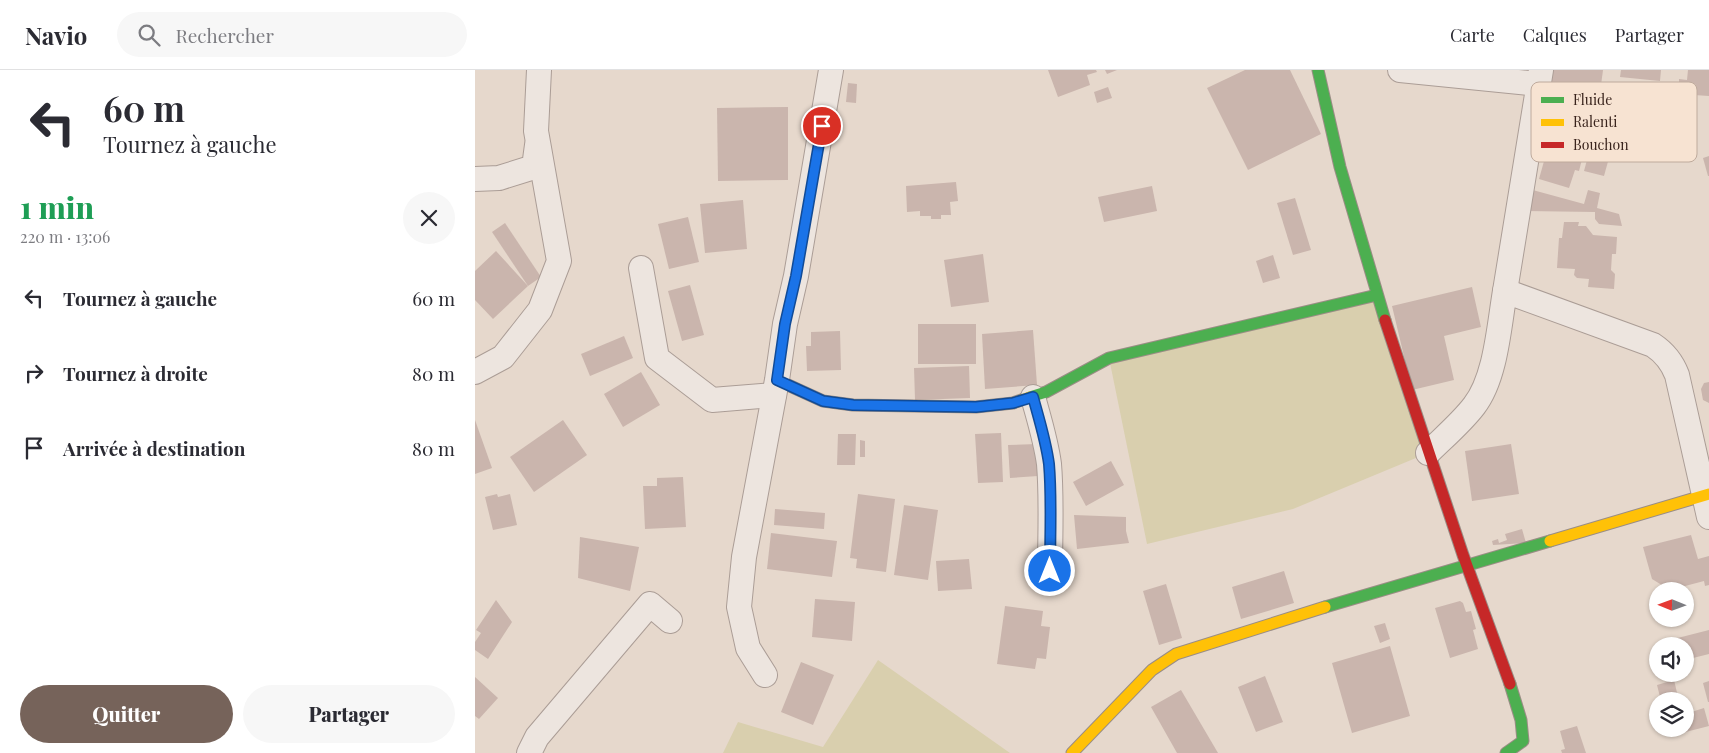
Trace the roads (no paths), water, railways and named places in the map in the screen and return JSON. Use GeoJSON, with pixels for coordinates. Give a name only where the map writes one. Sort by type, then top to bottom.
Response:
{"type":"FeatureCollection","features":[{"type":"Feature","properties":{"kind":"street"},"geometry":{"type":"LineString","coordinates":[[475,372],[503,357],[540,310],[559,260],[535,131],[539,70]]}},
{"type":"Feature","properties":{"kind":"street"},"geometry":{"type":"LineString","coordinates":[[765,674],[747,648],[739,607],[744,557],[776,387],[785,324],[796,276],[831,70]]}},
{"type":"Feature","properties":{"kind":"street"},"geometry":{"type":"LineString","coordinates":[[1318,70],[1326,115],[1340,171],[1377,295],[1428,454],[1466,565],[1503,664],[1524,729],[1523,741],[1515,751]]}},
{"type":"Feature","properties":{"kind":"street"},"geometry":{"type":"LineString","coordinates":[[1400,70],[1540,77]]}},
{"type":"Feature","properties":{"kind":"street"},"geometry":{"type":"LineString","coordinates":[[1428,454],[1474,406],[1483,392],[1491,372],[1531,132]]}},
{"type":"Feature","properties":{"kind":"street"},"geometry":{"type":"LineString","coordinates":[[475,179],[499,178],[534,167],[537,142]]}},
{"type":"Feature","properties":{"kind":"street"},"geometry":{"type":"LineString","coordinates":[[641,268],[657,358],[712,400],[776,387],[823,401],[853,405],[976,407],[1013,403],[1046,392],[1109,358],[1377,295]]}},
{"type":"Feature","properties":{"kind":"street"},"geometry":{"type":"LineString","coordinates":[[1072,753],[1152,670],[1176,654],[1236,634],[1466,565],[1707,502],[1677,375],[1673,365],[1663,352],[1653,345],[1505,291]]}},
{"type":"Feature","properties":{"kind":"street"},"geometry":{"type":"LineString","coordinates":[[1033,397],[1049,462],[1050,571]]}},
{"type":"Feature","properties":{"kind":"street"},"geometry":{"type":"LineString","coordinates":[[529,753],[537,737],[650,604],[670,621]]}}]}
